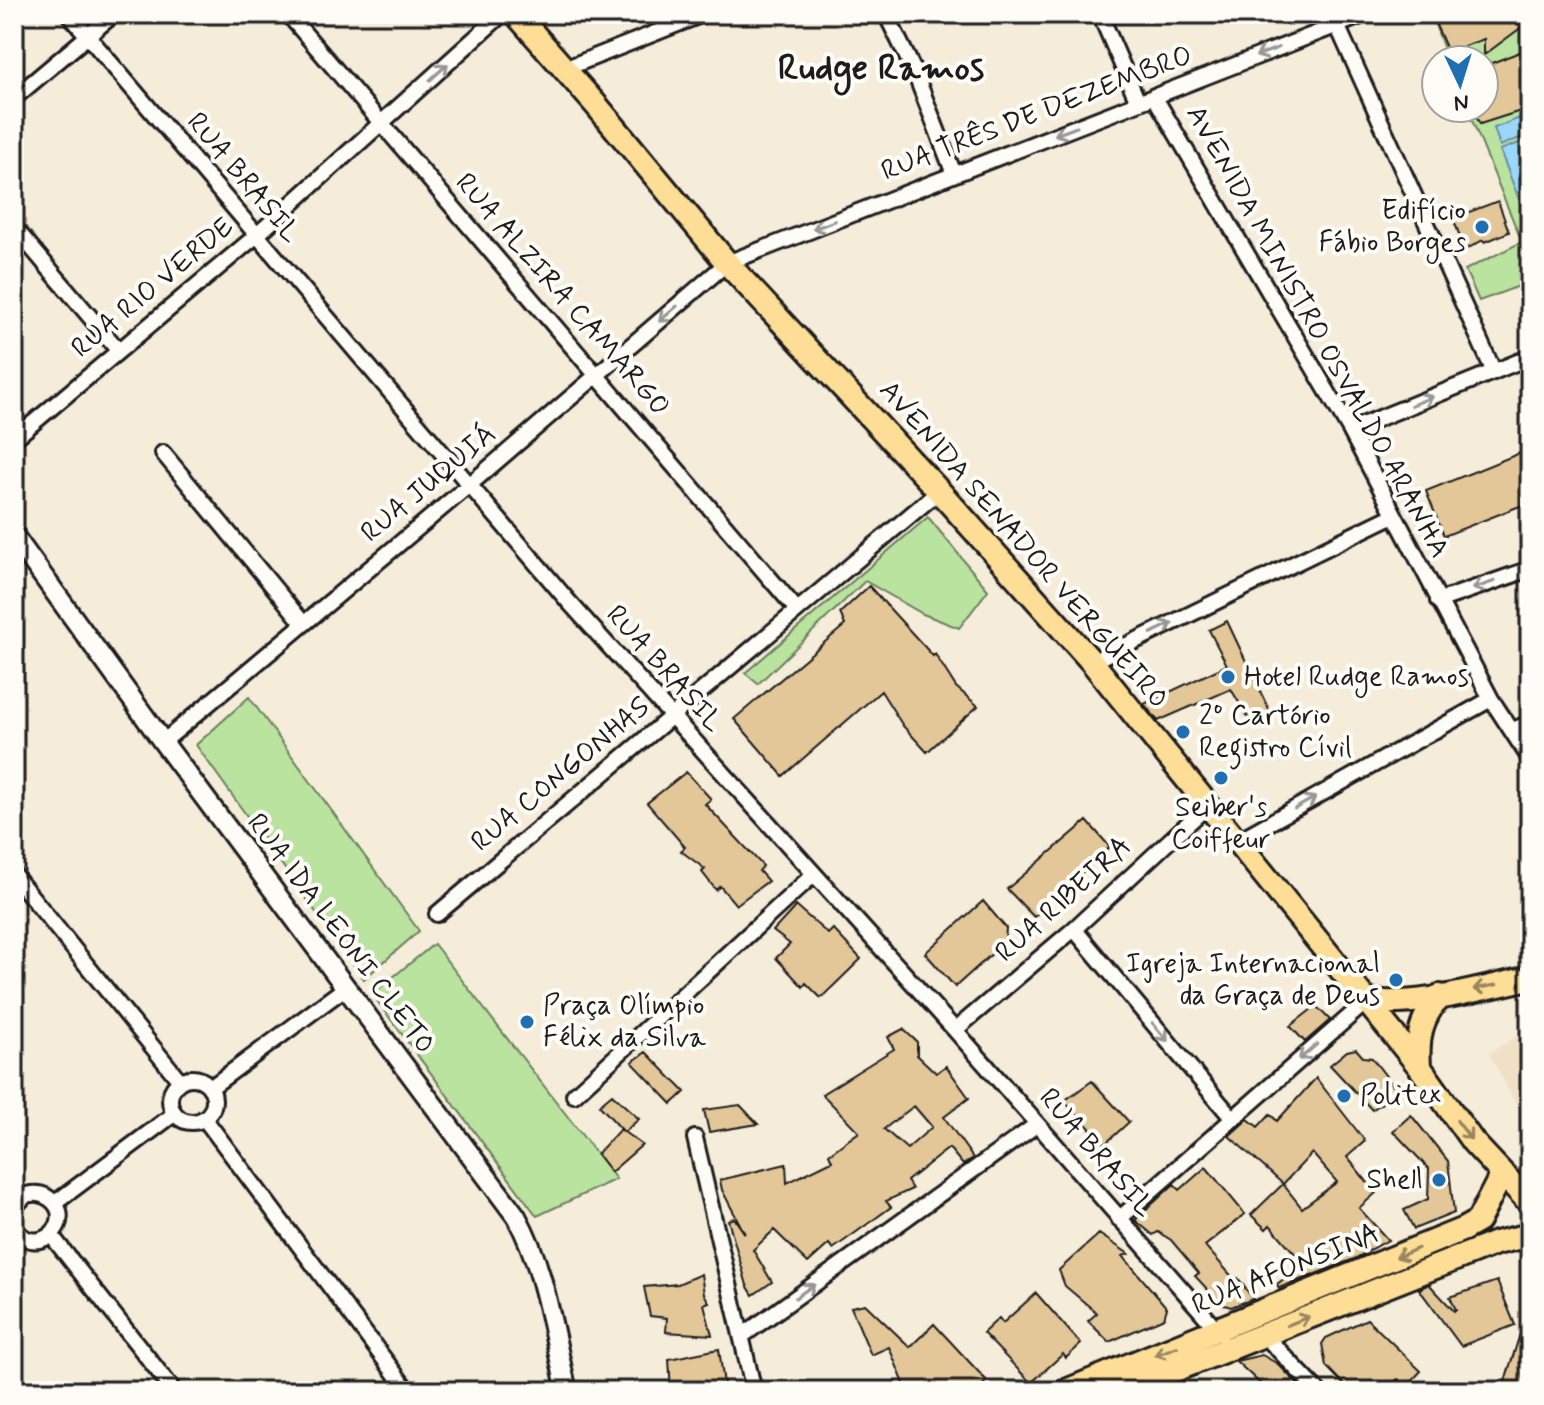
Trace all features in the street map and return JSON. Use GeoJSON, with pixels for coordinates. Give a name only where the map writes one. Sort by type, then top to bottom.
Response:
{"type":"FeatureCollection","features":[{"type":"Feature","properties":{"kind":"main road","name":"AVENIDA SENADOR VERGUEIRO"},"geometry":{"type":"LineString","coordinates":[[516,14],[727,263],[939,491],[1092,662],[1419,1066],[1473,1142],[1530,1203]]}},
{"type":"Feature","properties":{"kind":"main road"},"geometry":{"type":"LineString","coordinates":[[1367,1001],[1397,1002],[1440,996],[1530,978]]}},
{"type":"Feature","properties":{"kind":"main road"},"geometry":{"type":"LineString","coordinates":[[1419,1066],[1418,1049],[1423,1020],[1440,996]]}},
{"type":"Feature","properties":{"kind":"main road","name":"RUA AFONSINA"},"geometry":{"type":"LineString","coordinates":[[1135,1389],[1226,1339],[1478,1221],[1502,1174]]}},
{"type":"Feature","properties":{"kind":"main road","name":"RUA AFONSINA"},"geometry":{"type":"LineString","coordinates":[[1066,1391],[1226,1339],[1264,1335],[1496,1243],[1530,1235]]}},
{"type":"Feature","properties":{"kind":"street","name":"RUA BRASIL"},"geometry":{"type":"LineString","coordinates":[[69,14],[468,486],[670,716],[955,1030],[1226,1339]]}},
{"type":"Feature","properties":{"kind":"street"},"geometry":{"type":"LineString","coordinates":[[14,98],[114,14]]}},
{"type":"Feature","properties":{"kind":"street","name":"RUA ALZIRA CAMARGO"},"geometry":{"type":"LineString","coordinates":[[288,14],[797,610]]}},
{"type":"Feature","properties":{"kind":"street","name":"RUA RIO VERDE"},"geometry":{"type":"LineString","coordinates":[[14,439],[257,235],[502,14]]}},
{"type":"Feature","properties":{"kind":"street"},"geometry":{"type":"LineString","coordinates":[[564,69],[703,14]]}},
{"type":"Feature","properties":{"kind":"street"},"geometry":{"type":"LineString","coordinates":[[886,14],[915,73],[954,174]]}},
{"type":"Feature","properties":{"kind":"street","name":"AVENIDA MINISTRO OSVALDO ARANHA"},"geometry":{"type":"LineString","coordinates":[[1100,14],[1138,102]]}},
{"type":"Feature","properties":{"kind":"street","name":"RUA TRÊS DE DEZEMBRO"},"geometry":{"type":"LineString","coordinates":[[727,263],[1366,14]]}},
{"type":"Feature","properties":{"kind":"street"},"geometry":{"type":"LineString","coordinates":[[1337,25],[1494,372]]}},
{"type":"Feature","properties":{"kind":"street","name":"AVENIDA MINISTRO OSVALDO ARANHA"},"geometry":{"type":"LineString","coordinates":[[1154,96],[1350,430],[1491,699],[1530,759]]}},
{"type":"Feature","properties":{"kind":"street"},"geometry":{"type":"LineString","coordinates":[[14,227],[118,350]]}},
{"type":"Feature","properties":{"kind":"street","name":"RUA JUQUIÁ"},"geometry":{"type":"LineString","coordinates":[[163,742],[727,263]]}},
{"type":"Feature","properties":{"kind":"street"},"geometry":{"type":"LineString","coordinates":[[1350,430],[1530,357]]}},
{"type":"Feature","properties":{"kind":"street"},"geometry":{"type":"LineString","coordinates":[[163,453],[303,623]]}},
{"type":"Feature","properties":{"kind":"street","name":"RUA CONGONHAS"},"geometry":{"type":"LineString","coordinates":[[437,914],[939,491]]}},
{"type":"Feature","properties":{"kind":"street"},"geometry":{"type":"LineString","coordinates":[[1092,662],[1394,515]]}},
{"type":"Feature","properties":{"kind":"street","name":"RUA IDA LEONI CLETO"},"geometry":{"type":"LineString","coordinates":[[14,536],[163,742],[516,1216],[527,1235],[538,1268],[567,1391]]}},
{"type":"Feature","properties":{"kind":"street"},"geometry":{"type":"LineString","coordinates":[[1438,601],[1530,569]]}},
{"type":"Feature","properties":{"kind":"street"},"geometry":{"type":"LineString","coordinates":[[1237,841],[1491,699]]}},
{"type":"Feature","properties":{"kind":"street"},"geometry":{"type":"LineString","coordinates":[[1513,730],[1530,723]]}},
{"type":"Feature","properties":{"kind":"street","name":"RUA RIBEIRA"},"geometry":{"type":"LineString","coordinates":[[955,1030],[1074,929],[1207,806]]}},
{"type":"Feature","properties":{"kind":"street"},"geometry":{"type":"LineString","coordinates":[[14,875],[180,1081]]}},
{"type":"Feature","properties":{"kind":"street"},"geometry":{"type":"LineString","coordinates":[[574,1095],[813,875]]}},
{"type":"Feature","properties":{"kind":"street"},"geometry":{"type":"LineString","coordinates":[[1074,929],[1233,1119]]}},
{"type":"Feature","properties":{"kind":"street"},"geometry":{"type":"LineString","coordinates":[[210,1088],[345,988]]}},
{"type":"Feature","properties":{"kind":"street"},"geometry":{"type":"LineString","coordinates":[[1119,1219],[1367,1001]]}},
{"type":"Feature","properties":{"kind":"street"},"geometry":{"type":"LineString","coordinates":[[200,1079],[210,1088],[214,1104],[204,1118],[191,1122],[174,1114],[170,1092],[180,1081],[200,1079]]}},
{"type":"Feature","properties":{"kind":"street"},"geometry":{"type":"LineString","coordinates":[[55,1203],[174,1114]]}},
{"type":"Feature","properties":{"kind":"street"},"geometry":{"type":"LineString","coordinates":[[204,1118],[408,1391]]}},
{"type":"Feature","properties":{"kind":"street"},"geometry":{"type":"LineString","coordinates":[[742,1336],[1036,1125]]}},
{"type":"Feature","properties":{"kind":"street"},"geometry":{"type":"LineString","coordinates":[[695,1138],[754,1391]]}},
{"type":"Feature","properties":{"kind":"street"},"geometry":{"type":"LineString","coordinates":[[15,1231],[29,1240],[37,1241],[56,1230],[60,1216],[55,1203],[42,1194],[26,1195],[16,1200]]}},
{"type":"Feature","properties":{"kind":"street"},"geometry":{"type":"LineString","coordinates":[[51,1235],[174,1391]]}},
{"type":"Feature","properties":{"kind":"street"},"geometry":{"type":"LineString","coordinates":[[1264,1335],[1318,1391]]}},
{"type":"Feature","properties":{"kind":"shaded area"},"geometry":{"type":"Polygon","coordinates":[[[1530,1029],[1530,1131],[1489,1053],[1530,1029]]]}},
{"type":"Feature","properties":{"kind":"green space"},"geometry":{"type":"Polygon","coordinates":[[[1431,14],[1530,14],[1530,282],[1479,301],[1465,270],[1522,242],[1474,124],[1500,124],[1500,44],[1442,44],[1431,14]]]}},
{"type":"Feature","properties":{"kind":"green space"},"geometry":{"type":"Polygon","coordinates":[[[928,517],[988,590],[959,628],[923,614],[865,581],[758,684],[745,673],[928,517]]]}},
{"type":"Feature","properties":{"kind":"green space"},"geometry":{"type":"Polygon","coordinates":[[[249,697],[419,931],[364,979],[196,745],[249,697]]]}},
{"type":"Feature","properties":{"kind":"green space"},"geometry":{"type":"Polygon","coordinates":[[[434,944],[616,1179],[537,1216],[372,994],[434,944]]]}},
{"type":"Feature","properties":{"kind":"water"},"geometry":{"type":"Polygon","coordinates":[[[1530,114],[1530,134],[1500,146],[1494,128],[1530,114]]]}},
{"type":"Feature","properties":{"kind":"water"},"geometry":{"type":"Polygon","coordinates":[[[1530,139],[1530,213],[1525,215],[1500,150],[1530,139]]]}},
{"type":"Feature","properties":{"kind":"building"},"geometry":{"type":"Polygon","coordinates":[[[1431,14],[1530,14],[1530,21],[1499,44],[1484,44],[1484,39],[1470,44],[1444,44],[1431,14]]]}},
{"type":"Feature","properties":{"kind":"building"},"geometry":{"type":"Polygon","coordinates":[[[1530,48],[1530,108],[1500,118],[1500,60],[1530,48]]]}},
{"type":"Feature","properties":{"kind":"building","name":"Edifício Fábio Borges"},"geometry":{"type":"Polygon","coordinates":[[[1498,201],[1509,232],[1485,242],[1483,240],[1465,250],[1453,218],[1498,201]]]}},
{"type":"Feature","properties":{"kind":"building"},"geometry":{"type":"Polygon","coordinates":[[[1530,449],[1530,502],[1444,536],[1426,491],[1530,449]]]}},
{"type":"Feature","properties":{"kind":"building"},"geometry":{"type":"Polygon","coordinates":[[[869,586],[933,656],[935,654],[956,687],[978,706],[927,752],[903,726],[881,691],[783,776],[734,719],[845,625],[840,613],[869,586]]]}},
{"type":"Feature","properties":{"kind":"building","name":"Hotel Rudge Ramos"},"geometry":{"type":"Polygon","coordinates":[[[1227,621],[1270,712],[1251,723],[1231,689],[1158,721],[1144,704],[1227,665],[1209,630],[1227,621]]]}},
{"type":"Feature","properties":{"kind":"building"},"geometry":{"type":"Polygon","coordinates":[[[686,772],[711,799],[705,804],[763,866],[759,871],[768,881],[736,905],[720,886],[716,890],[702,872],[705,869],[681,851],[685,847],[647,803],[686,772]]]}},
{"type":"Feature","properties":{"kind":"building"},"geometry":{"type":"Polygon","coordinates":[[[1087,821],[1110,847],[1034,917],[1007,889],[1087,821]]]}},
{"type":"Feature","properties":{"kind":"building"},"geometry":{"type":"Polygon","coordinates":[[[983,901],[1006,928],[1005,942],[955,987],[925,953],[983,901]]]}},
{"type":"Feature","properties":{"kind":"building"},"geometry":{"type":"Polygon","coordinates":[[[796,906],[828,934],[833,929],[861,959],[821,998],[806,983],[803,987],[776,958],[790,944],[773,931],[796,906]]]}},
{"type":"Feature","properties":{"kind":"building"},"geometry":{"type":"Polygon","coordinates":[[[1316,1006],[1330,1020],[1305,1042],[1290,1026],[1316,1006]]]}},
{"type":"Feature","properties":{"kind":"building"},"geometry":{"type":"Polygon","coordinates":[[[903,1029],[917,1042],[917,1055],[936,1073],[946,1066],[969,1098],[944,1117],[973,1158],[963,1165],[949,1148],[907,1181],[912,1189],[886,1201],[891,1207],[833,1249],[829,1244],[808,1263],[774,1230],[753,1250],[772,1282],[753,1295],[747,1285],[728,1220],[734,1218],[745,1234],[720,1180],[786,1164],[787,1183],[832,1161],[829,1154],[859,1132],[822,1094],[894,1049],[888,1037],[903,1029]],[[914,1106],[884,1129],[907,1149],[932,1127],[914,1106]]]}},
{"type":"Feature","properties":{"kind":"building"},"geometry":{"type":"Polygon","coordinates":[[[1356,1049],[1363,1057],[1372,1058],[1395,1088],[1395,1094],[1372,1110],[1330,1065],[1347,1051],[1356,1049]]]}},
{"type":"Feature","properties":{"kind":"building"},"geometry":{"type":"Polygon","coordinates":[[[646,1052],[685,1092],[672,1104],[632,1062],[646,1052]]]}},
{"type":"Feature","properties":{"kind":"building"},"geometry":{"type":"Polygon","coordinates":[[[1316,1078],[1365,1141],[1347,1157],[1376,1193],[1359,1208],[1388,1240],[1354,1259],[1279,1288],[1277,1284],[1304,1264],[1270,1225],[1266,1229],[1251,1215],[1283,1184],[1229,1136],[1248,1119],[1258,1127],[1270,1114],[1277,1121],[1316,1078]],[[1312,1153],[1283,1184],[1302,1208],[1337,1182],[1312,1153]]]}},
{"type":"Feature","properties":{"kind":"building"},"geometry":{"type":"Polygon","coordinates":[[[1092,1081],[1129,1122],[1105,1144],[1064,1101],[1092,1081]]]}},
{"type":"Feature","properties":{"kind":"building"},"geometry":{"type":"Polygon","coordinates":[[[612,1094],[639,1119],[624,1132],[599,1105],[612,1094]]]}},
{"type":"Feature","properties":{"kind":"building"},"geometry":{"type":"Polygon","coordinates":[[[740,1105],[758,1124],[709,1132],[704,1110],[740,1105]]]}},
{"type":"Feature","properties":{"kind":"building","name":"Shell"},"geometry":{"type":"Polygon","coordinates":[[[1411,1115],[1448,1161],[1454,1213],[1414,1229],[1404,1210],[1428,1199],[1429,1169],[1393,1131],[1411,1115]]]}},
{"type":"Feature","properties":{"kind":"building"},"geometry":{"type":"Polygon","coordinates":[[[620,1129],[642,1145],[611,1172],[597,1154],[620,1129]]]}},
{"type":"Feature","properties":{"kind":"building"},"geometry":{"type":"Polygon","coordinates":[[[1206,1167],[1245,1214],[1205,1246],[1235,1280],[1238,1278],[1253,1299],[1231,1307],[1221,1304],[1195,1276],[1199,1273],[1171,1240],[1158,1232],[1153,1235],[1135,1220],[1174,1184],[1180,1190],[1206,1167]]]}},
{"type":"Feature","properties":{"kind":"building"},"geometry":{"type":"Polygon","coordinates":[[[1099,1234],[1129,1254],[1123,1256],[1167,1308],[1164,1318],[1109,1342],[1088,1321],[1097,1313],[1065,1286],[1059,1270],[1099,1234]]]}},
{"type":"Feature","properties":{"kind":"building"},"geometry":{"type":"Polygon","coordinates":[[[701,1274],[704,1294],[709,1302],[704,1304],[712,1335],[666,1332],[667,1318],[650,1316],[644,1287],[678,1284],[701,1274]]]}},
{"type":"Feature","properties":{"kind":"building"},"geometry":{"type":"Polygon","coordinates":[[[1497,1281],[1515,1325],[1461,1346],[1419,1289],[1429,1284],[1454,1311],[1450,1297],[1497,1281]]]}},
{"type":"Feature","properties":{"kind":"building"},"geometry":{"type":"Polygon","coordinates":[[[1036,1293],[1081,1344],[1066,1358],[1063,1354],[1031,1383],[983,1333],[999,1318],[1003,1323],[1036,1293]]]}},
{"type":"Feature","properties":{"kind":"building"},"geometry":{"type":"Polygon","coordinates":[[[865,1304],[910,1347],[934,1324],[987,1381],[975,1391],[907,1391],[889,1347],[871,1355],[851,1307],[865,1304]]]}},
{"type":"Feature","properties":{"kind":"building"},"geometry":{"type":"Polygon","coordinates":[[[1526,1315],[1530,1315],[1530,1391],[1502,1391],[1526,1315]]]}},
{"type":"Feature","properties":{"kind":"building"},"geometry":{"type":"Polygon","coordinates":[[[1367,1319],[1421,1371],[1406,1387],[1398,1379],[1381,1391],[1350,1391],[1326,1366],[1322,1344],[1326,1338],[1367,1319]]]}},
{"type":"Feature","properties":{"kind":"building"},"geometry":{"type":"Polygon","coordinates":[[[719,1349],[725,1391],[671,1391],[669,1359],[719,1349]]]}},
{"type":"Feature","properties":{"kind":"building"},"geometry":{"type":"Polygon","coordinates":[[[1262,1355],[1278,1364],[1304,1391],[1268,1391],[1236,1361],[1262,1355]]]}},
{"type":"Feature","properties":{"kind":"place","name":"Edifício Fábio Borges"},"geometry":{"type":"Point","coordinates":[1482,227]}},
{"type":"Feature","properties":{"kind":"place","name":"Hotel Rudge Ramos"},"geometry":{"type":"Point","coordinates":[1228,677]}},
{"type":"Feature","properties":{"kind":"place","name":"2º Cartório Registro Cívil"},"geometry":{"type":"Point","coordinates":[1183,732]}},
{"type":"Feature","properties":{"kind":"place","name":"Seiber's Coiffeur"},"geometry":{"type":"Point","coordinates":[1221,778]}},
{"type":"Feature","properties":{"kind":"place","name":"Igreja Internacional da Graça de Deus"},"geometry":{"type":"Point","coordinates":[1396,980]}},
{"type":"Feature","properties":{"kind":"place","name":"Praça Olímpio Félix da Silva"},"geometry":{"type":"Point","coordinates":[527,1022]}},
{"type":"Feature","properties":{"kind":"place","name":"Politex"},"geometry":{"type":"Point","coordinates":[1344,1096]}},
{"type":"Feature","properties":{"kind":"place","name":"Shell"},"geometry":{"type":"Point","coordinates":[1439,1180]}},
{"type":"Feature","properties":{"kind":"district","name":"Rudge Ramos"},"geometry":{"type":"Point","coordinates":[881,69]}}]}
